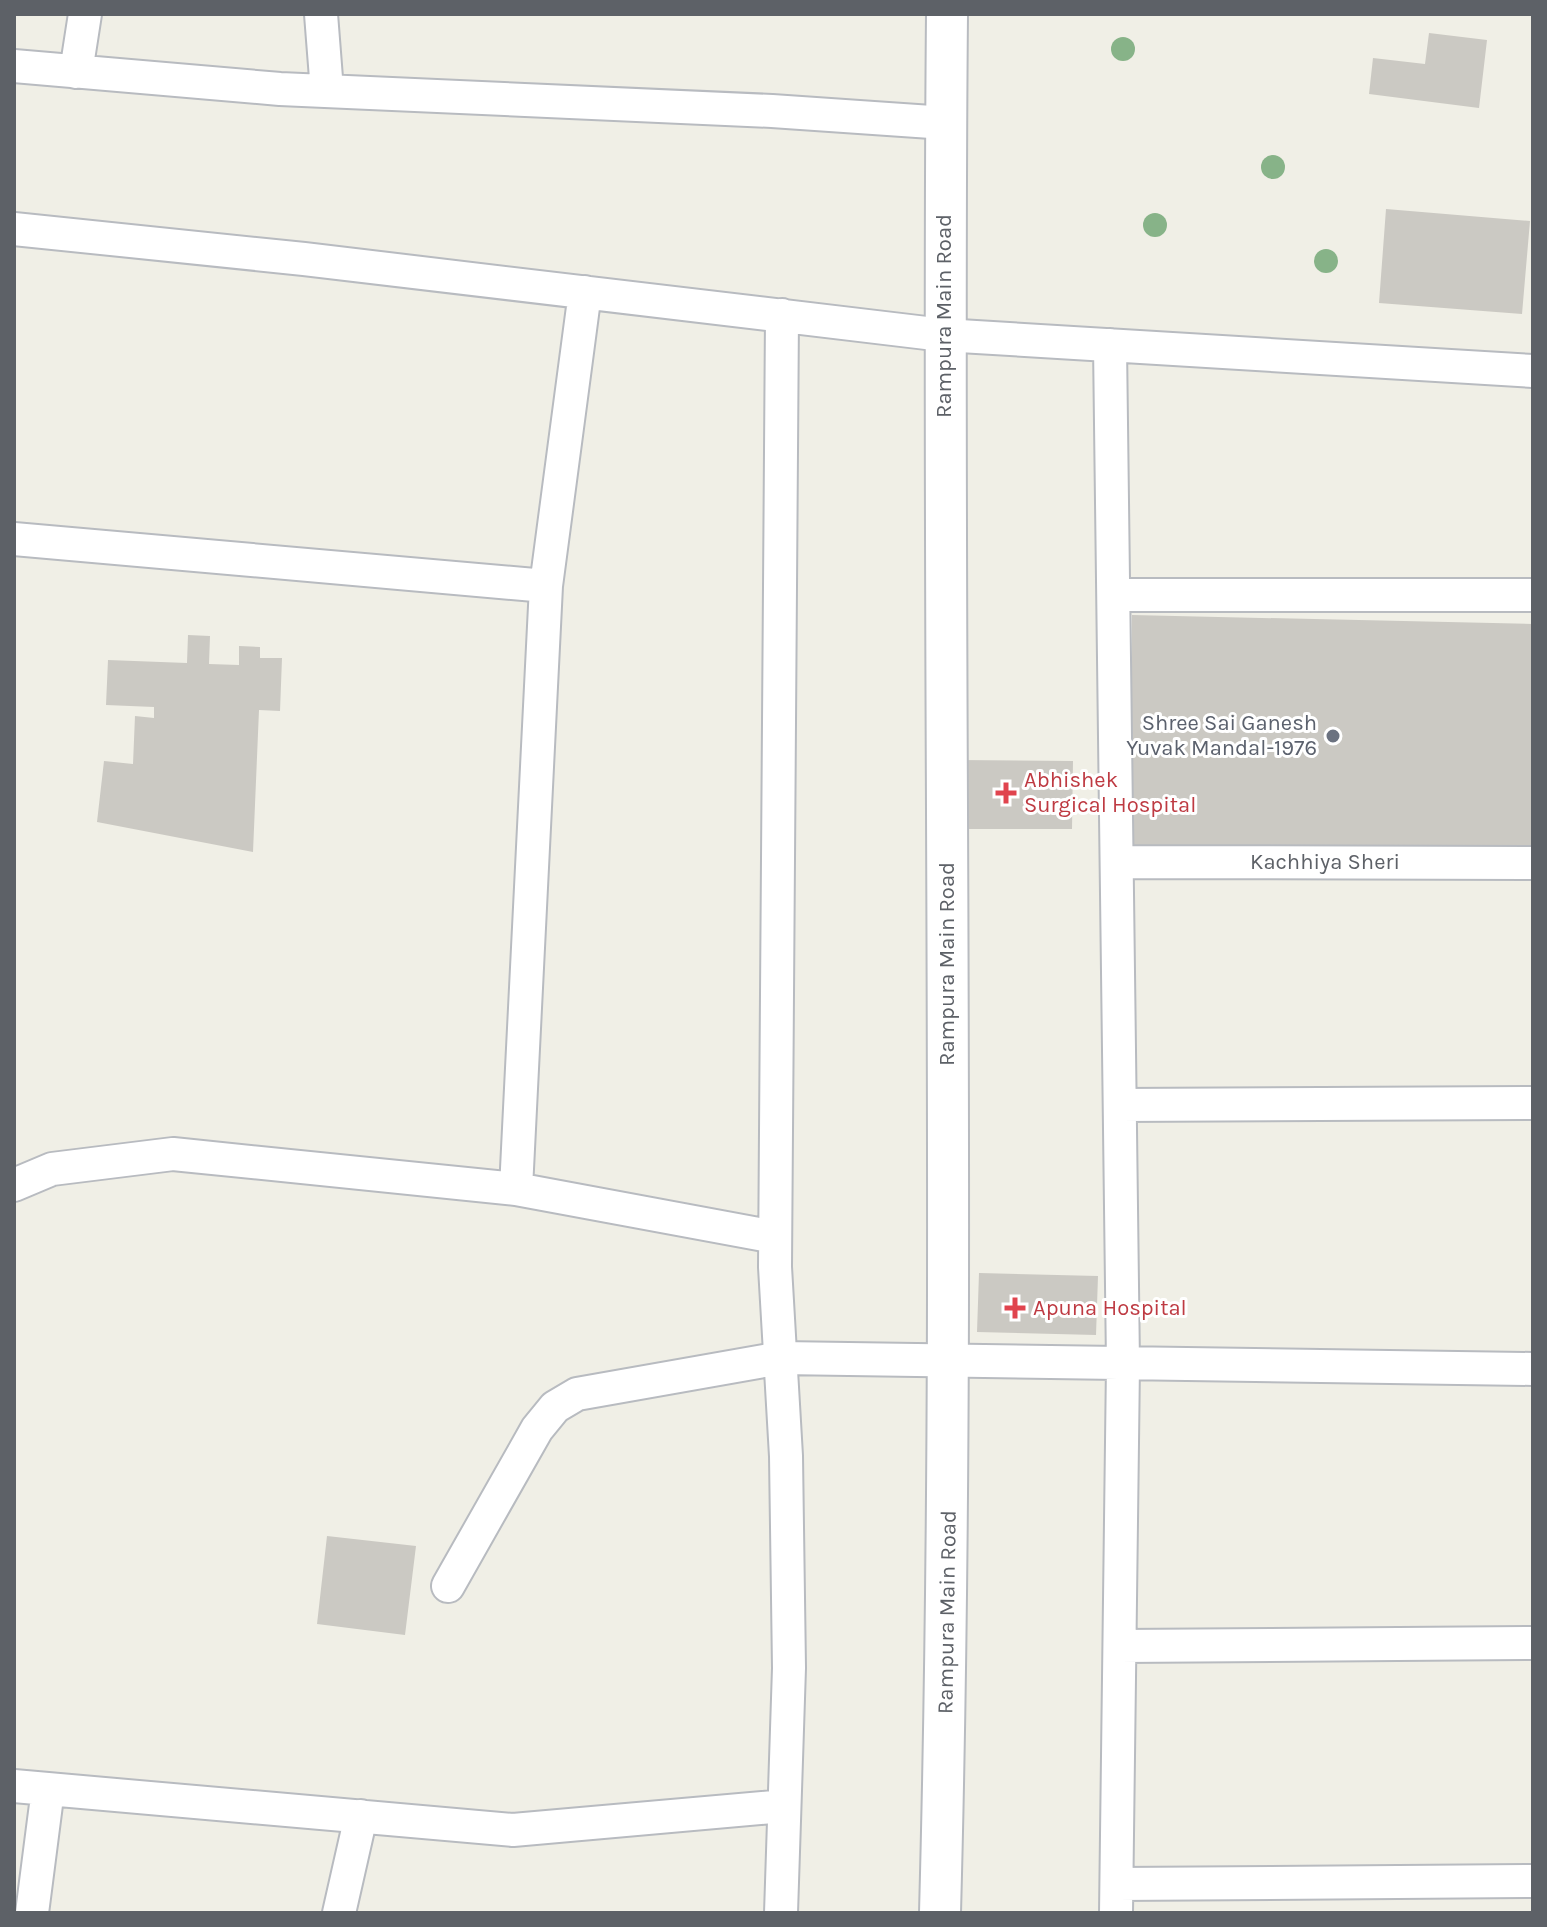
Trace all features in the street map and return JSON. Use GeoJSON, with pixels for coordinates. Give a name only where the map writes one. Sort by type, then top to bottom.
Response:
{"type":"FeatureCollection","features":[{"type":"Feature","properties":{"kind":"street"},"geometry":{"type":"LineString","coordinates":[[76,72],[85,14]]}},
{"type":"Feature","properties":{"kind":"street"},"geometry":{"type":"LineString","coordinates":[[321,14],[327,91]]}},
{"type":"Feature","properties":{"kind":"street","name":"Rampura Main Road"},"geometry":{"type":"LineString","coordinates":[[940,1913],[950,1362],[943,335],[947,14]]}},
{"type":"Feature","properties":{"kind":"street"},"geometry":{"type":"LineString","coordinates":[[14,66],[327,91],[772,111],[946,123]]}},
{"type":"Feature","properties":{"kind":"street"},"geometry":{"type":"LineString","coordinates":[[14,229],[943,335],[1533,371]]}},
{"type":"Feature","properties":{"kind":"street"},"geometry":{"type":"LineString","coordinates":[[516,1189],[546,586],[585,292]]}},
{"type":"Feature","properties":{"kind":"street"},"geometry":{"type":"LineString","coordinates":[[781,1913],[789,1668],[775,1237],[782,315]]}},
{"type":"Feature","properties":{"kind":"street"},"geometry":{"type":"LineString","coordinates":[[1110,345],[1123,1364],[1116,1898],[1533,1881]]}},
{"type":"Feature","properties":{"kind":"street"},"geometry":{"type":"LineString","coordinates":[[14,539],[546,586]]}},
{"type":"Feature","properties":{"kind":"street"},"geometry":{"type":"LineString","coordinates":[[1114,595],[1533,595]]}},
{"type":"Feature","properties":{"kind":"street","name":"Kachhiya Sheri"},"geometry":{"type":"LineString","coordinates":[[1117,862],[1533,863]]}},
{"type":"Feature","properties":{"kind":"street"},"geometry":{"type":"LineString","coordinates":[[1120,1105],[1533,1103]]}},
{"type":"Feature","properties":{"kind":"street"},"geometry":{"type":"LineString","coordinates":[[14,1185],[52,1169],[173,1154],[516,1189],[775,1237]]}},
{"type":"Feature","properties":{"kind":"street"},"geometry":{"type":"LineString","coordinates":[[448,1586],[537,1429],[555,1407],[577,1394],[781,1358],[1533,1369]]}},
{"type":"Feature","properties":{"kind":"street"},"geometry":{"type":"LineString","coordinates":[[1120,1646],[1533,1643]]}},
{"type":"Feature","properties":{"kind":"street"},"geometry":{"type":"LineString","coordinates":[[14,1786],[513,1830],[784,1806]]}},
{"type":"Feature","properties":{"kind":"street"},"geometry":{"type":"LineString","coordinates":[[32,1913],[48,1789]]}},
{"type":"Feature","properties":{"kind":"street"},"geometry":{"type":"LineString","coordinates":[[339,1913],[361,1816]]}},
{"type":"Feature","properties":{"kind":"building"},"geometry":{"type":"Polygon","coordinates":[[[1429,33],[1487,40],[1479,108],[1369,94],[1373,58],[1425,64],[1429,33]]]}},
{"type":"Feature","properties":{"kind":"building"},"geometry":{"type":"Polygon","coordinates":[[[1386,209],[1530,221],[1522,314],[1379,303],[1386,209]]]}},
{"type":"Feature","properties":{"kind":"building","name":"Shree Sai Ganesh Yuvak Mandal-1976"},"geometry":{"type":"Polygon","coordinates":[[[1132,615],[1533,624],[1533,847],[1132,850],[1132,615]]]}},
{"type":"Feature","properties":{"kind":"building"},"geometry":{"type":"Polygon","coordinates":[[[188,635],[210,636],[209,664],[239,665],[239,646],[260,647],[260,658],[282,658],[280,711],[259,710],[253,852],[97,822],[104,761],[133,764],[135,716],[154,718],[154,707],[106,705],[108,660],[187,663],[188,635]]]}},
{"type":"Feature","properties":{"kind":"building"},"geometry":{"type":"Polygon","coordinates":[[[956,760],[1073,761],[1072,829],[955,829],[956,760]]]}},
{"type":"Feature","properties":{"kind":"building"},"geometry":{"type":"Polygon","coordinates":[[[979,1273],[1098,1276],[1096,1335],[977,1332],[979,1273]]]}},
{"type":"Feature","properties":{"kind":"building"},"geometry":{"type":"Polygon","coordinates":[[[327,1536],[416,1546],[405,1635],[317,1624],[327,1536]]]}},
{"type":"Feature","properties":{"kind":"place","name":"Shree Sai Ganesh Yuvak Mandal-1976"},"geometry":{"type":"Point","coordinates":[1333,736]}},
{"type":"Feature","properties":{"kind":"place","name":"Abhishek Surgical Hospital"},"geometry":{"type":"Point","coordinates":[1006,793]}},
{"type":"Feature","properties":{"kind":"place","name":"Apuna Hospital"},"geometry":{"type":"Point","coordinates":[1015,1308]}}]}
